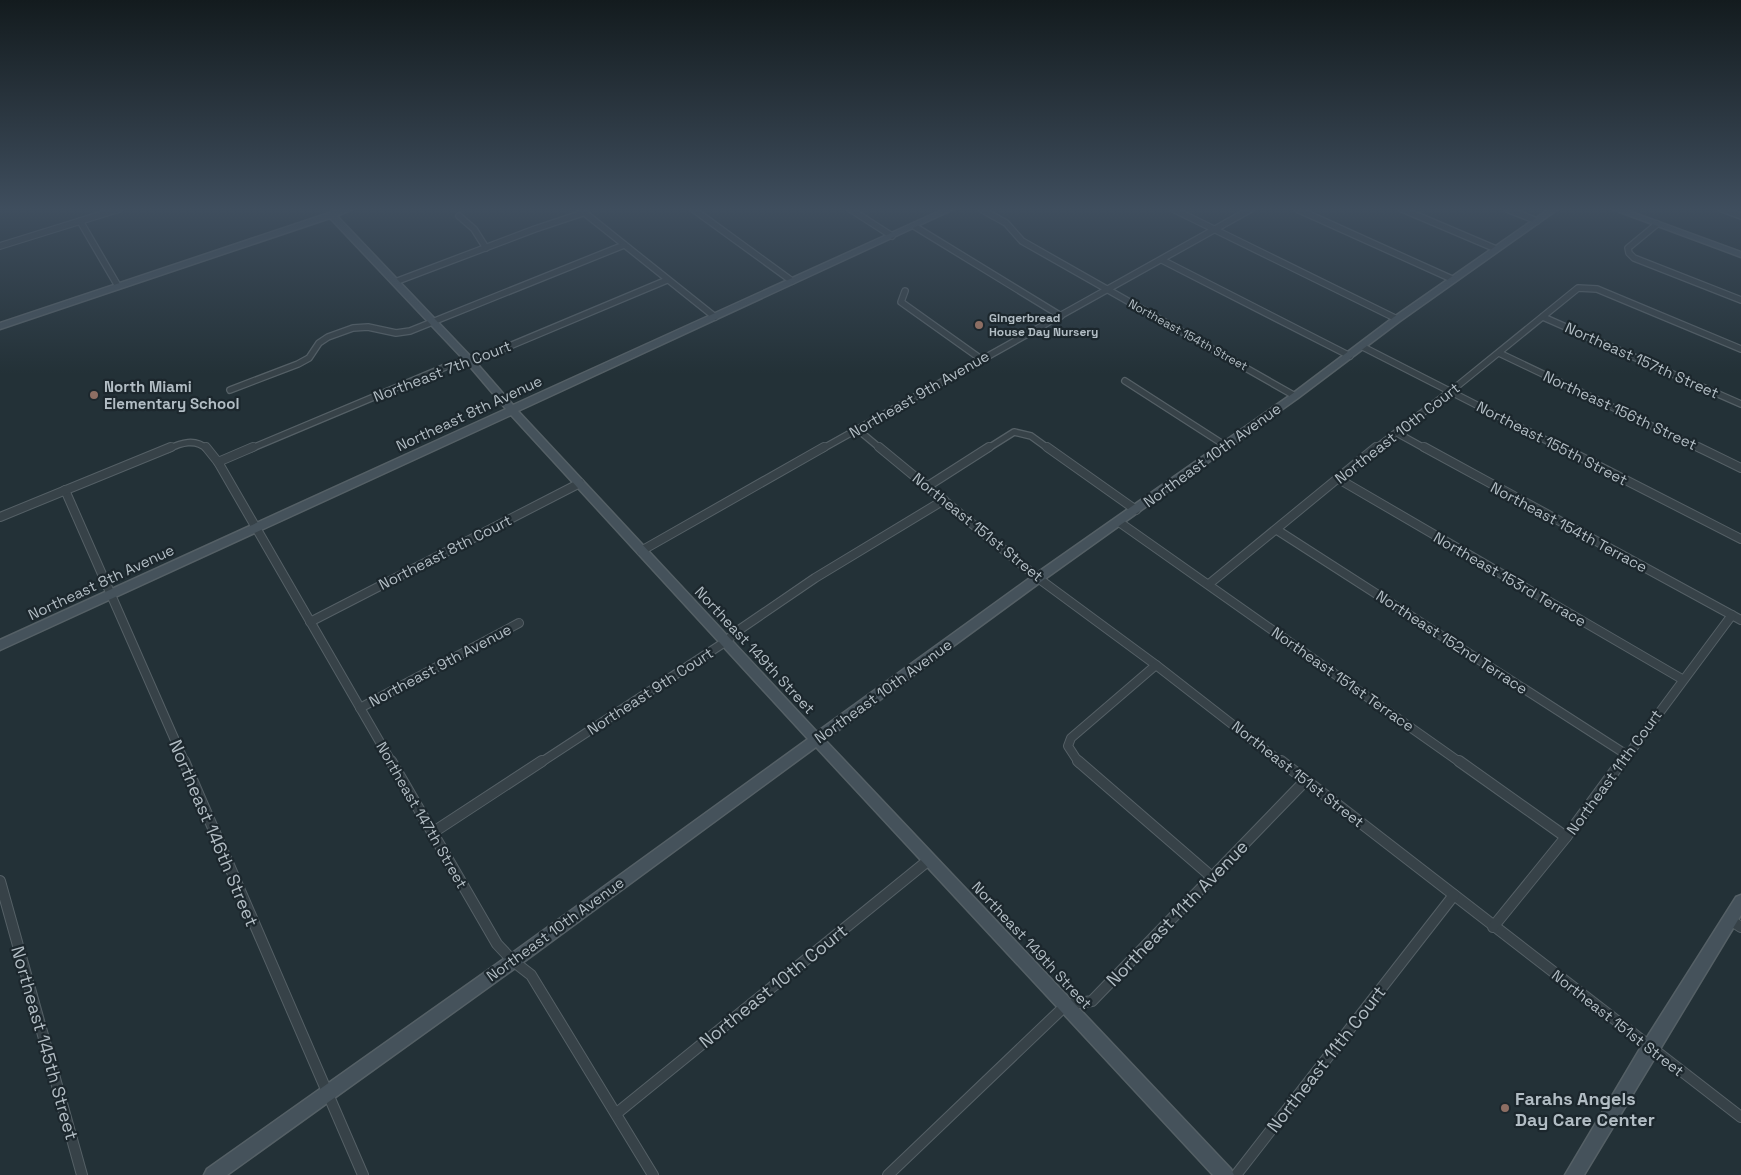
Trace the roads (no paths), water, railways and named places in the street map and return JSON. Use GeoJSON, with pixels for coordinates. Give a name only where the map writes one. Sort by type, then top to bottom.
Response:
{"type":"FeatureCollection","features":[{"type":"Feature","properties":{"kind":"street"},"geometry":{"type":"LineString","coordinates":[[105,264],[118,286]]}},
{"type":"Feature","properties":{"kind":"street"},"geometry":{"type":"LineString","coordinates":[[0,326],[182,264]]}},
{"type":"Feature","properties":{"kind":"street","name":"Northeast 149th Street"},"geometry":{"type":"LineString","coordinates":[[377,264],[470,361],[512,410],[815,739],[930,859],[1224,1175]]}},
{"type":"Feature","properties":{"kind":"street"},"geometry":{"type":"LineString","coordinates":[[394,282],[443,264]]}},
{"type":"Feature","properties":{"kind":"street"},"geometry":{"type":"LineString","coordinates":[[230,390],[298,364],[309,358],[319,343],[328,337],[353,328],[368,327],[396,333],[410,331],[577,264]]}},
{"type":"Feature","properties":{"kind":"street"},"geometry":{"type":"LineString","coordinates":[[647,264],[715,317]]}},
{"type":"Feature","properties":{"kind":"street"},"geometry":{"type":"LineString","coordinates":[[768,264],[792,281]]}},
{"type":"Feature","properties":{"kind":"street","name":"Northeast 8th Avenue"},"geometry":{"type":"LineString","coordinates":[[0,645],[830,264]]}},
{"type":"Feature","properties":{"kind":"street"},"geometry":{"type":"LineString","coordinates":[[975,264],[1060,316]]}},
{"type":"Feature","properties":{"kind":"street","name":"Northeast 154th Street"},"geometry":{"type":"LineString","coordinates":[[1062,264],[1295,396]]}},
{"type":"Feature","properties":{"kind":"street","name":"Northeast 9th Avenue"},"geometry":{"type":"LineString","coordinates":[[641,551],[980,359],[1155,264]]}},
{"type":"Feature","properties":{"kind":"street"},"geometry":{"type":"LineString","coordinates":[[1170,264],[1350,356]]}},
{"type":"Feature","properties":{"kind":"street"},"geometry":{"type":"LineString","coordinates":[[1285,264],[1397,319]]}},
{"type":"Feature","properties":{"kind":"street"},"geometry":{"type":"LineString","coordinates":[[1417,264],[1452,280]]}},
{"type":"Feature","properties":{"kind":"street","name":"Northeast 10th Avenue"},"geometry":{"type":"LineString","coordinates":[[213,1175],[327,1095],[1038,578],[1226,446],[1350,356],[1397,319],[1475,264]]}},
{"type":"Feature","properties":{"kind":"street"},"geometry":{"type":"LineString","coordinates":[[1649,264],[1741,300]]}},
{"type":"Feature","properties":{"kind":"street","name":"Northeast 7th Court"},"geometry":{"type":"LineString","coordinates":[[218,462],[450,365],[470,361],[667,280]]}},
{"type":"Feature","properties":{"kind":"street","name":"Northeast 10th Court"},"geometry":{"type":"LineString","coordinates":[[1209,584],[1277,530],[1337,478],[1499,353],[1578,288],[1597,289],[1741,349]]}},
{"type":"Feature","properties":{"kind":"street"},"geometry":{"type":"LineString","coordinates":[[905,290],[901,302],[980,359]]}},
{"type":"Feature","properties":{"kind":"street","name":"Northeast 157th Street"},"geometry":{"type":"LineString","coordinates":[[1543,316],[1741,404]]}},
{"type":"Feature","properties":{"kind":"street","name":"Northeast 155th Street"},"geometry":{"type":"LineString","coordinates":[[1362,347],[1741,539]]}},
{"type":"Feature","properties":{"kind":"street","name":"Northeast 156th Street"},"geometry":{"type":"LineString","coordinates":[[1499,353],[1741,468]]}},
{"type":"Feature","properties":{"kind":"street"},"geometry":{"type":"LineString","coordinates":[[1125,381],[1226,446]]}},
{"type":"Feature","properties":{"kind":"street","name":"Northeast 151st Street"},"geometry":{"type":"LineString","coordinates":[[857,429],[1038,578],[1054,587],[1306,780],[1493,927],[1741,1117]]}},
{"type":"Feature","properties":{"kind":"street"},"geometry":{"type":"LineString","coordinates":[[928,486],[1014,432],[1031,436],[1136,510]]}},
{"type":"Feature","properties":{"kind":"street","name":"Northeast 154th Terrace"},"geometry":{"type":"LineString","coordinates":[[1397,433],[1741,620]]}},
{"type":"Feature","properties":{"kind":"street","name":"Northeast 147th Street"},"geometry":{"type":"LineString","coordinates":[[65,490],[182,444],[199,442],[205,445],[218,462],[498,944],[531,976],[617,1113],[653,1175]]}},
{"type":"Feature","properties":{"kind":"street","name":"Northeast 153rd Terrace"},"geometry":{"type":"LineString","coordinates":[[1337,478],[1682,679]]}},
{"type":"Feature","properties":{"kind":"street","name":"Northeast 8th Court"},"geometry":{"type":"LineString","coordinates":[[310,622],[580,483]]}},
{"type":"Feature","properties":{"kind":"street"},"geometry":{"type":"LineString","coordinates":[[0,517],[65,490]]}},
{"type":"Feature","properties":{"kind":"street","name":"Northeast 146th Street"},"geometry":{"type":"LineString","coordinates":[[65,490],[112,594],[363,1175]]}},
{"type":"Feature","properties":{"kind":"street","name":"Northeast 9th Court"},"geometry":{"type":"LineString","coordinates":[[432,833],[725,642],[736,632],[815,578],[944,500]]}},
{"type":"Feature","properties":{"kind":"street","name":"Northeast 151st Terrace"},"geometry":{"type":"LineString","coordinates":[[1119,522],[1566,837]]}},
{"type":"Feature","properties":{"kind":"street","name":"Northeast 152nd Terrace"},"geometry":{"type":"LineString","coordinates":[[1277,530],[1627,755]]}},
{"type":"Feature","properties":{"kind":"street","name":"Northeast 11th Court"},"geometry":{"type":"LineString","coordinates":[[1493,927],[1566,837],[1682,679],[1732,615]]}},
{"type":"Feature","properties":{"kind":"street","name":"Northeast 9th Avenue"},"geometry":{"type":"LineString","coordinates":[[360,708],[519,622]]}},
{"type":"Feature","properties":{"kind":"street"},"geometry":{"type":"LineString","coordinates":[[1156,665],[1071,738],[1068,746],[1078,761],[1212,877]]}},
{"type":"Feature","properties":{"kind":"street","name":"Northeast 11th Avenue"},"geometry":{"type":"LineString","coordinates":[[1066,1005],[1092,1001],[1306,780]]}},
{"type":"Feature","properties":{"kind":"street","name":"Northeast 10th Court"},"geometry":{"type":"LineString","coordinates":[[617,1113],[930,859]]}},
{"type":"Feature","properties":{"kind":"street","name":"Northeast 145th Street"},"geometry":{"type":"LineString","coordinates":[[0,881],[82,1175]]}},
{"type":"Feature","properties":{"kind":"street","name":"Northeast 11th Court"},"geometry":{"type":"LineString","coordinates":[[1236,1175],[1454,895]]}},
{"type":"Feature","properties":{"kind":"street"},"geometry":{"type":"LineString","coordinates":[[1574,1175],[1650,1048],[1736,924],[1741,902]]}},
{"type":"Feature","properties":{"kind":"street"},"geometry":{"type":"LineString","coordinates":[[888,1175],[1066,1005]]}},
{"type":"Feature","properties":{"kind":"place","name":"Gingerbread House Day Nursery"},"geometry":{"type":"Point","coordinates":[979,325]}},
{"type":"Feature","properties":{"kind":"place","name":"North Miami Elementary School"},"geometry":{"type":"Point","coordinates":[94,395]}},
{"type":"Feature","properties":{"kind":"place","name":"Farahs Angels Day Care Center"},"geometry":{"type":"Point","coordinates":[1505,1108]}}]}
